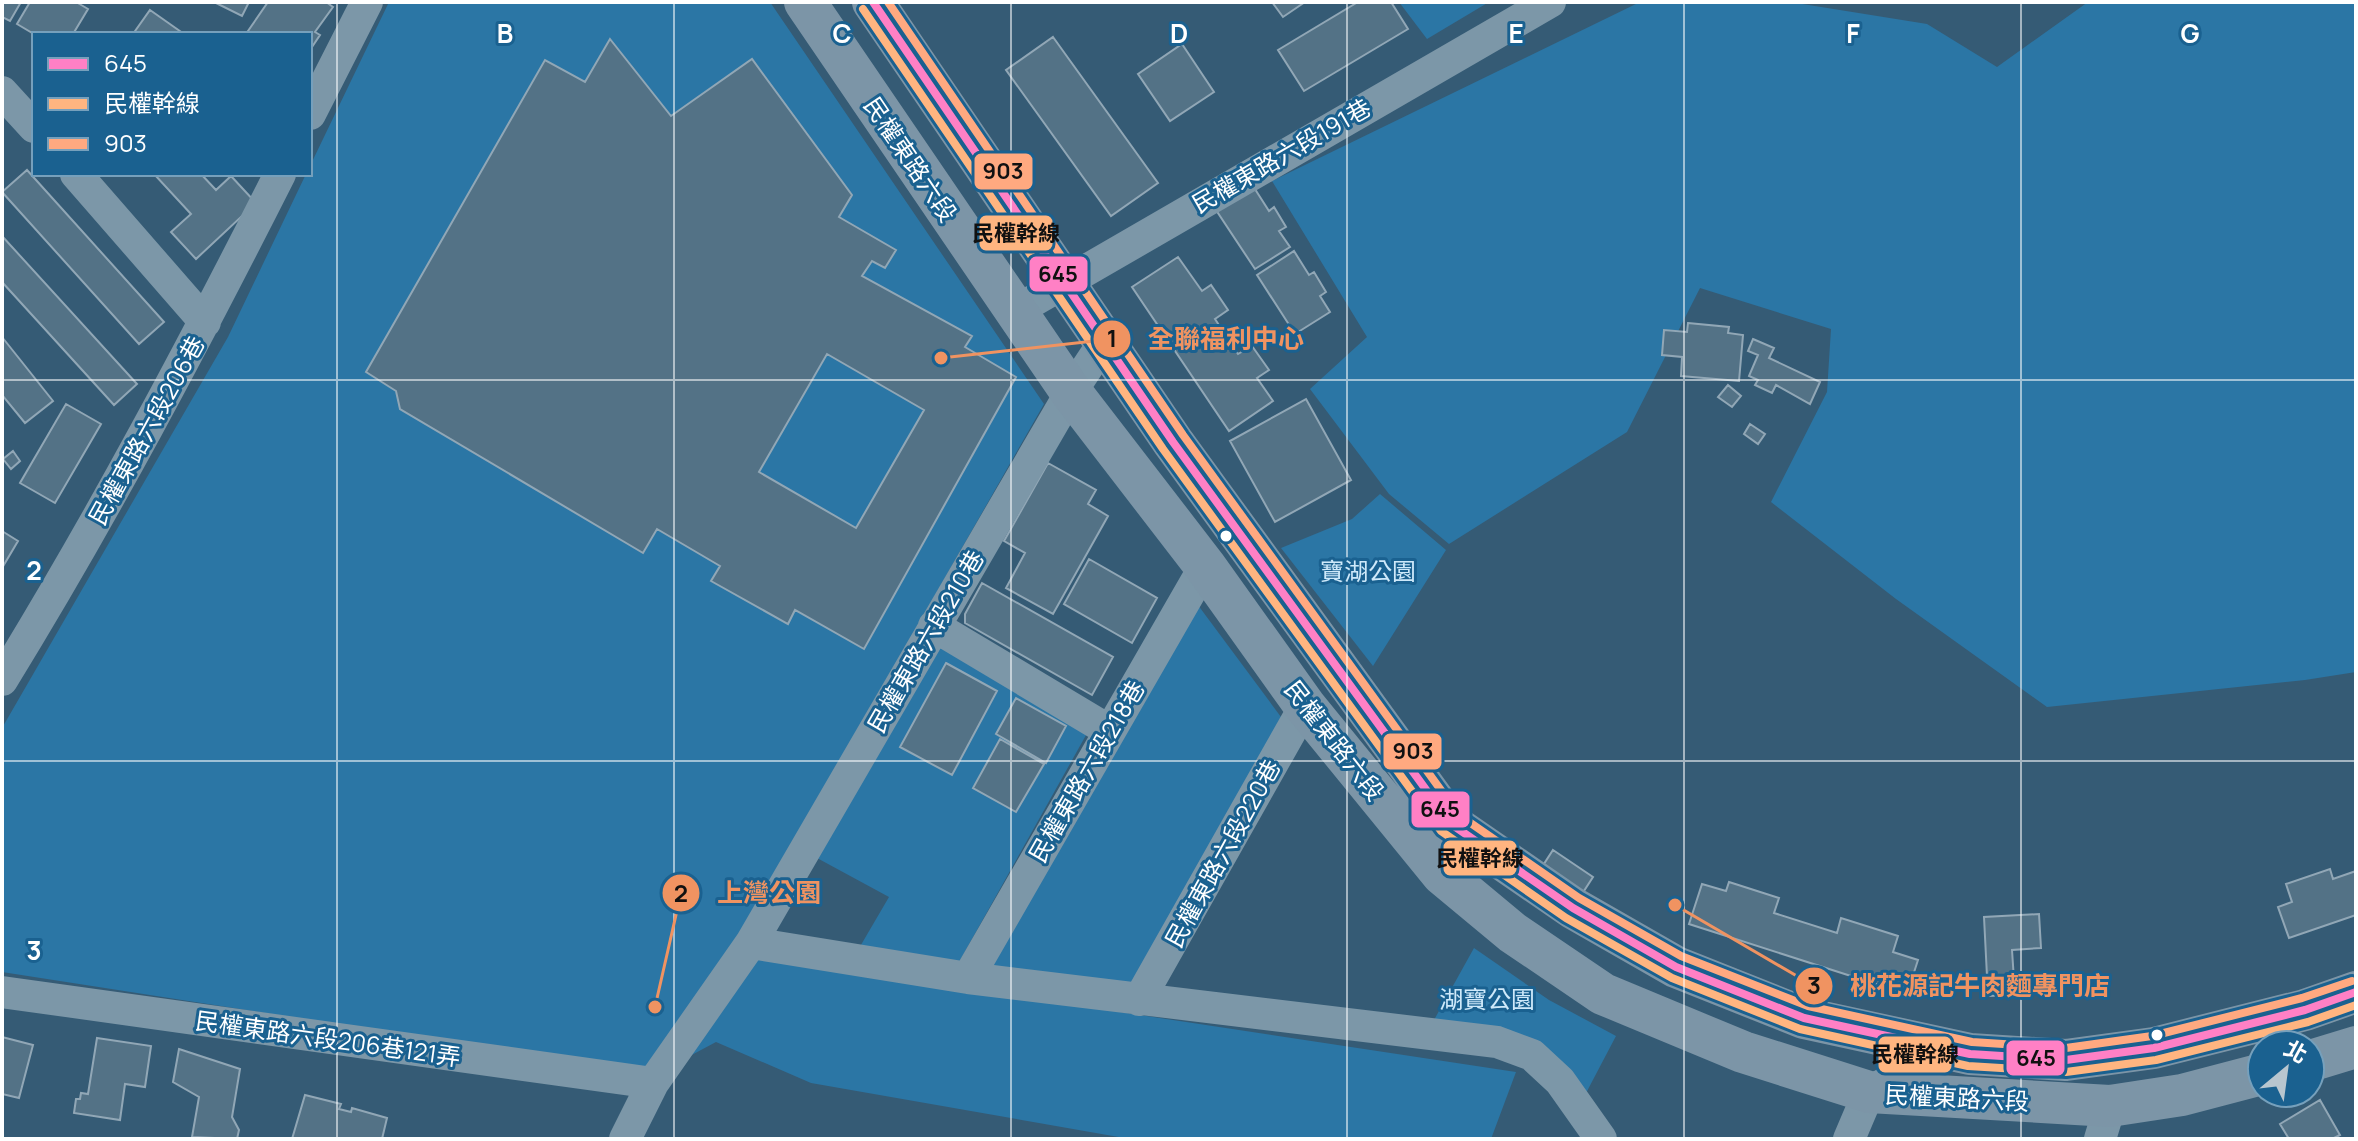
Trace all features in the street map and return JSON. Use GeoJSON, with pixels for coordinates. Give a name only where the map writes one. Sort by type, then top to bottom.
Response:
{"type":"FeatureCollection","features":[{"type":"Feature","properties":{"kind":"main road","name":"民權東路六段"},"geometry":{"type":"LineString","coordinates":[[805,2],[1014,312],[1071,392],[1205,566],[1305,706],[1442,874],[1513,933],[1603,994],[1743,1052],[1869,1092],[2105,1122],[2182,1095],[2246,1078]]}},
{"type":"Feature","properties":{"kind":"main road","name":"民權東路六段"},"geometry":{"type":"LineString","coordinates":[[873,2],[1104,342],[1451,824],[1573,908],[1676,967],[1804,1018],[1944,1051],[2066,1060],[2154,1048],[2305,1010],[2356,992]]}},
{"type":"Feature","properties":{"kind":"main road"},"geometry":{"type":"LineString","coordinates":[[2326,1056],[2356,1047]]}},
{"type":"Feature","properties":{"kind":"street"},"geometry":{"type":"LineString","coordinates":[[312,110],[367,2]]}},
{"type":"Feature","properties":{"kind":"street","name":"民權東路六段191巷"},"geometry":{"type":"LineString","coordinates":[[1014,312],[1550,2]]}},
{"type":"Feature","properties":{"kind":"street"},"geometry":{"type":"LineString","coordinates":[[2,92],[32,125]]}},
{"type":"Feature","properties":{"kind":"street"},"geometry":{"type":"LineString","coordinates":[[78,176],[205,322]]}},
{"type":"Feature","properties":{"kind":"street","name":"民權東路六段206巷"},"geometry":{"type":"LineString","coordinates":[[2,680],[67,575],[205,322],[279,176]]}},
{"type":"Feature","properties":{"kind":"street","name":"民權東路六段210巷"},"geometry":{"type":"LineString","coordinates":[[625,1139],[653,1083],[751,943],[1071,392],[1104,342]]}},
{"type":"Feature","properties":{"kind":"street","name":"民權東路六段218巷"},"geometry":{"type":"LineString","coordinates":[[968,978],[1205,566]]}},
{"type":"Feature","properties":{"kind":"street"},"geometry":{"type":"LineString","coordinates":[[934,626],[1108,730]]}},
{"type":"Feature","properties":{"kind":"street","name":"民權東路六段220巷"},"geometry":{"type":"LineString","coordinates":[[1139,1000],[1305,706]]}},
{"type":"Feature","properties":{"kind":"street"},"geometry":{"type":"LineString","coordinates":[[751,943],[968,978],[1497,1042],[1532,1055],[1560,1081],[1601,1139]]}},
{"type":"Feature","properties":{"kind":"street","name":"民權東路六段206巷121弄"},"geometry":{"type":"LineString","coordinates":[[2,992],[653,1083]]}},
{"type":"Feature","properties":{"kind":"street"},"geometry":{"type":"LineString","coordinates":[[1849,1139],[1869,1092],[1944,1051]]}},
{"type":"Feature","properties":{"kind":"green space"},"geometry":{"type":"Polygon","coordinates":[[[389,2],[770,2],[1044,404],[731,953],[1516,1072],[1491,1139],[1130,1139],[811,1083],[716,1042],[656,1074],[2,972],[2,728],[228,337],[305,176],[312,176],[312,162],[389,2]]]}},
{"type":"Feature","properties":{"kind":"green space"},"geometry":{"type":"Polygon","coordinates":[[[1399,2],[1489,2],[1427,39],[1399,2]]]}},
{"type":"Feature","properties":{"kind":"green space"},"geometry":{"type":"Polygon","coordinates":[[[1640,2],[1790,2],[1927,24],[1997,67],[2088,2],[2356,2],[2356,672],[2047,707],[1896,599],[1771,502],[1827,392],[1831,329],[1700,288],[1627,432],[1449,544],[1389,494],[1310,389],[1367,337],[1272,181],[1640,2]]]}},
{"type":"Feature","properties":{"kind":"green space","name":"寶湖公園"},"geometry":{"type":"Polygon","coordinates":[[[1380,494],[1446,550],[1373,666],[1281,548],[1352,519],[1380,494]]]}},
{"type":"Feature","properties":{"kind":"green space"},"geometry":{"type":"Polygon","coordinates":[[[1189,593],[1281,717],[1133,990],[977,967],[1189,593]]]}},
{"type":"Feature","properties":{"kind":"green space"},"geometry":{"type":"Polygon","coordinates":[[[942,641],[1090,728],[958,964],[858,950],[889,897],[817,858],[942,641]]]}},
{"type":"Feature","properties":{"kind":"green space","name":"湖寶公園"},"geometry":{"type":"Polygon","coordinates":[[[1474,948],[1549,1000],[1616,1036],[1585,1095],[1434,1020],[1474,948]]]}},
{"type":"Feature","properties":{"kind":"building"},"geometry":{"type":"Polygon","coordinates":[[[2,2],[21,2],[10,21],[2,17],[2,2]]]}},
{"type":"Feature","properties":{"kind":"building"},"geometry":{"type":"Polygon","coordinates":[[[30,2],[76,2],[88,9],[74,32],[32,33],[17,24],[30,2]]]}},
{"type":"Feature","properties":{"kind":"building"},"geometry":{"type":"Polygon","coordinates":[[[214,2],[249,2],[242,16],[214,2]]]}},
{"type":"Feature","properties":{"kind":"building"},"geometry":{"type":"Polygon","coordinates":[[[268,2],[326,2],[333,7],[315,32],[320,35],[312,47],[312,32],[248,31],[268,2]]]}},
{"type":"Feature","properties":{"kind":"building"},"geometry":{"type":"Polygon","coordinates":[[[1272,2],[1305,2],[1283,17],[1272,2]]]}},
{"type":"Feature","properties":{"kind":"building"},"geometry":{"type":"Polygon","coordinates":[[[1358,2],[1391,2],[1408,29],[1304,91],[1278,50],[1358,2]]]}},
{"type":"Feature","properties":{"kind":"building"},"geometry":{"type":"Polygon","coordinates":[[[150,10],[181,32],[134,32],[150,10]]]}},
{"type":"Feature","properties":{"kind":"building"},"geometry":{"type":"Polygon","coordinates":[[[1053,37],[1158,183],[1111,216],[1006,70],[1053,37]]]}},
{"type":"Feature","properties":{"kind":"building"},"geometry":{"type":"Polygon","coordinates":[[[610,39],[671,116],[752,59],[852,195],[839,217],[896,250],[885,268],[872,261],[862,276],[972,336],[965,347],[1016,377],[864,649],[795,610],[788,624],[711,581],[720,566],[657,529],[643,553],[400,409],[396,391],[366,372],[545,60],[585,82],[610,39]],[[827,354],[759,472],[856,528],[924,410],[827,354]]]}},
{"type":"Feature","properties":{"kind":"building"},"geometry":{"type":"Polygon","coordinates":[[[1182,44],[1214,92],[1170,121],[1138,74],[1182,44]]]}},
{"type":"Feature","properties":{"kind":"building"},"geometry":{"type":"Polygon","coordinates":[[[27,170],[164,322],[139,344],[2,192],[27,170]]]}},
{"type":"Feature","properties":{"kind":"building"},"geometry":{"type":"Polygon","coordinates":[[[156,176],[203,176],[216,190],[231,176],[256,203],[196,259],[171,232],[191,214],[156,176]]]}},
{"type":"Feature","properties":{"kind":"building"},"geometry":{"type":"Polygon","coordinates":[[[1253,186],[1269,211],[1274,207],[1286,227],[1279,231],[1290,247],[1255,269],[1216,210],[1253,186]]]}},
{"type":"Feature","properties":{"kind":"building"},"geometry":{"type":"Polygon","coordinates":[[[2,236],[137,384],[114,405],[2,282],[2,236]]]}},
{"type":"Feature","properties":{"kind":"building"},"geometry":{"type":"Polygon","coordinates":[[[1294,251],[1309,275],[1314,272],[1326,292],[1320,296],[1330,312],[1295,334],[1257,275],[1294,251]]]}},
{"type":"Feature","properties":{"kind":"building"},"geometry":{"type":"Polygon","coordinates":[[[1178,257],[1202,291],[1211,285],[1228,310],[1215,319],[1238,354],[1252,346],[1269,370],[1257,378],[1273,401],[1229,431],[1132,287],[1178,257]]]}},
{"type":"Feature","properties":{"kind":"building"},"geometry":{"type":"Polygon","coordinates":[[[1688,323],[1729,327],[1728,333],[1743,335],[1739,381],[1681,376],[1682,357],[1662,355],[1664,330],[1687,332],[1688,323]]]}},
{"type":"Feature","properties":{"kind":"building"},"geometry":{"type":"Polygon","coordinates":[[[2,337],[53,401],[25,423],[2,395],[2,337]]]}},
{"type":"Feature","properties":{"kind":"building"},"geometry":{"type":"Polygon","coordinates":[[[1753,339],[1774,348],[1769,358],[1820,382],[1810,404],[1776,385],[1772,393],[1755,385],[1758,380],[1749,376],[1758,355],[1748,351],[1753,339]]]}},
{"type":"Feature","properties":{"kind":"building"},"geometry":{"type":"Polygon","coordinates":[[[1728,385],[1741,396],[1732,407],[1718,397],[1728,385]]]}},
{"type":"Feature","properties":{"kind":"building"},"geometry":{"type":"Polygon","coordinates":[[[1306,399],[1351,480],[1275,522],[1230,441],[1306,399]]]}},
{"type":"Feature","properties":{"kind":"building"},"geometry":{"type":"Polygon","coordinates":[[[66,404],[101,424],[55,503],[20,483],[66,404]]]}},
{"type":"Feature","properties":{"kind":"building"},"geometry":{"type":"Polygon","coordinates":[[[1750,424],[1765,434],[1758,444],[1744,434],[1750,424]]]}},
{"type":"Feature","properties":{"kind":"building"},"geometry":{"type":"Polygon","coordinates":[[[13,451],[20,461],[11,469],[3,459],[13,451]]]}},
{"type":"Feature","properties":{"kind":"building"},"geometry":{"type":"Polygon","coordinates":[[[1048,463],[1096,490],[1088,504],[1108,516],[1053,614],[1006,588],[1025,553],[1004,541],[1048,463]]]}},
{"type":"Feature","properties":{"kind":"building"},"geometry":{"type":"Polygon","coordinates":[[[2,531],[18,541],[2,568],[2,531]]]}},
{"type":"Feature","properties":{"kind":"building"},"geometry":{"type":"Polygon","coordinates":[[[1089,559],[1157,598],[1132,643],[1064,604],[1089,559]]]}},
{"type":"Feature","properties":{"kind":"building"},"geometry":{"type":"Polygon","coordinates":[[[982,583],[1113,657],[1092,695],[965,623],[965,614],[982,583]]]}},
{"type":"Feature","properties":{"kind":"building"},"geometry":{"type":"Polygon","coordinates":[[[946,663],[997,691],[952,775],[900,747],[946,663]]]}},
{"type":"Feature","properties":{"kind":"building"},"geometry":{"type":"Polygon","coordinates":[[[1016,698],[1066,726],[1046,763],[996,734],[1016,698]]]}},
{"type":"Feature","properties":{"kind":"building"},"geometry":{"type":"Polygon","coordinates":[[[1000,739],[1044,764],[1016,812],[973,788],[1000,739]]]}},
{"type":"Feature","properties":{"kind":"building"},"geometry":{"type":"Polygon","coordinates":[[[1553,850],[1593,877],[1580,897],[1540,870],[1553,850]]]}},
{"type":"Feature","properties":{"kind":"building"},"geometry":{"type":"Polygon","coordinates":[[[2330,869],[2333,879],[2356,871],[2356,915],[2289,938],[2278,907],[2292,902],[2286,884],[2330,869]]]}},
{"type":"Feature","properties":{"kind":"building"},"geometry":{"type":"Polygon","coordinates":[[[1729,882],[1779,898],[1774,913],[1837,933],[1841,918],[1898,936],[1893,952],[1918,960],[1907,994],[1689,924],[1702,884],[1726,891],[1729,882]]]}},
{"type":"Feature","properties":{"kind":"building"},"geometry":{"type":"Polygon","coordinates":[[[2039,914],[2041,948],[2012,950],[2015,995],[1988,996],[1984,917],[2039,914]]]}},
{"type":"Feature","properties":{"kind":"building"},"geometry":{"type":"Polygon","coordinates":[[[2,1037],[33,1045],[19,1098],[2,1094],[2,1037]]]}},
{"type":"Feature","properties":{"kind":"building"},"geometry":{"type":"Polygon","coordinates":[[[97,1038],[151,1046],[145,1087],[125,1084],[120,1120],[74,1113],[76,1099],[80,1099],[81,1093],[88,1094],[97,1038]]]}},
{"type":"Feature","properties":{"kind":"building"},"geometry":{"type":"Polygon","coordinates":[[[179,1049],[240,1069],[232,1117],[239,1130],[237,1139],[192,1137],[199,1097],[173,1082],[179,1049]]]}},
{"type":"Feature","properties":{"kind":"building"},"geometry":{"type":"Polygon","coordinates":[[[305,1095],[341,1104],[339,1109],[351,1112],[352,1108],[387,1118],[382,1139],[292,1139],[305,1095]]]}},
{"type":"Feature","properties":{"kind":"building"},"geometry":{"type":"Polygon","coordinates":[[[2305,1109],[2325,1109],[2340,1135],[2332,1139],[2289,1139],[2280,1124],[2305,1109]]]}},
{"type":"Feature","properties":{"kind":"transit line","name":"645"},"geometry":{"type":"LineString","coordinates":[[873,2],[1173,442],[1451,824],[1573,908],[1676,967],[1804,1018],[1970,1054],[2066,1060],[2154,1048],[2305,1010],[2356,992]]}},
{"type":"Feature","properties":{"kind":"transit line","name":"903"},"geometry":{"type":"LineString","coordinates":[[888,2],[1183,435],[1459,815],[1579,898],[1681,956],[1808,1006],[1972,1042],[2066,1048],[2152,1036],[2302,998],[2352,981]]}},
{"type":"Feature","properties":{"kind":"transit line","name":"民權幹線"},"geometry":{"type":"LineString","coordinates":[[863,9],[1163,449],[1441,831],[1566,918],[1672,978],[1800,1029],[1968,1066],[2066,1072],[2156,1060],[2308,1022],[2356,1005]]}},
{"type":"Feature","properties":{"kind":"place","name":"全聯福利中心"},"geometry":{"type":"Point","coordinates":[941,358]}},
{"type":"Feature","properties":{"kind":"place","name":"桃花源記牛肉麵專門店"},"geometry":{"type":"Point","coordinates":[1675,905]}},
{"type":"Feature","properties":{"kind":"place","name":"上灣公園"},"geometry":{"type":"Point","coordinates":[655,1007]}}]}
